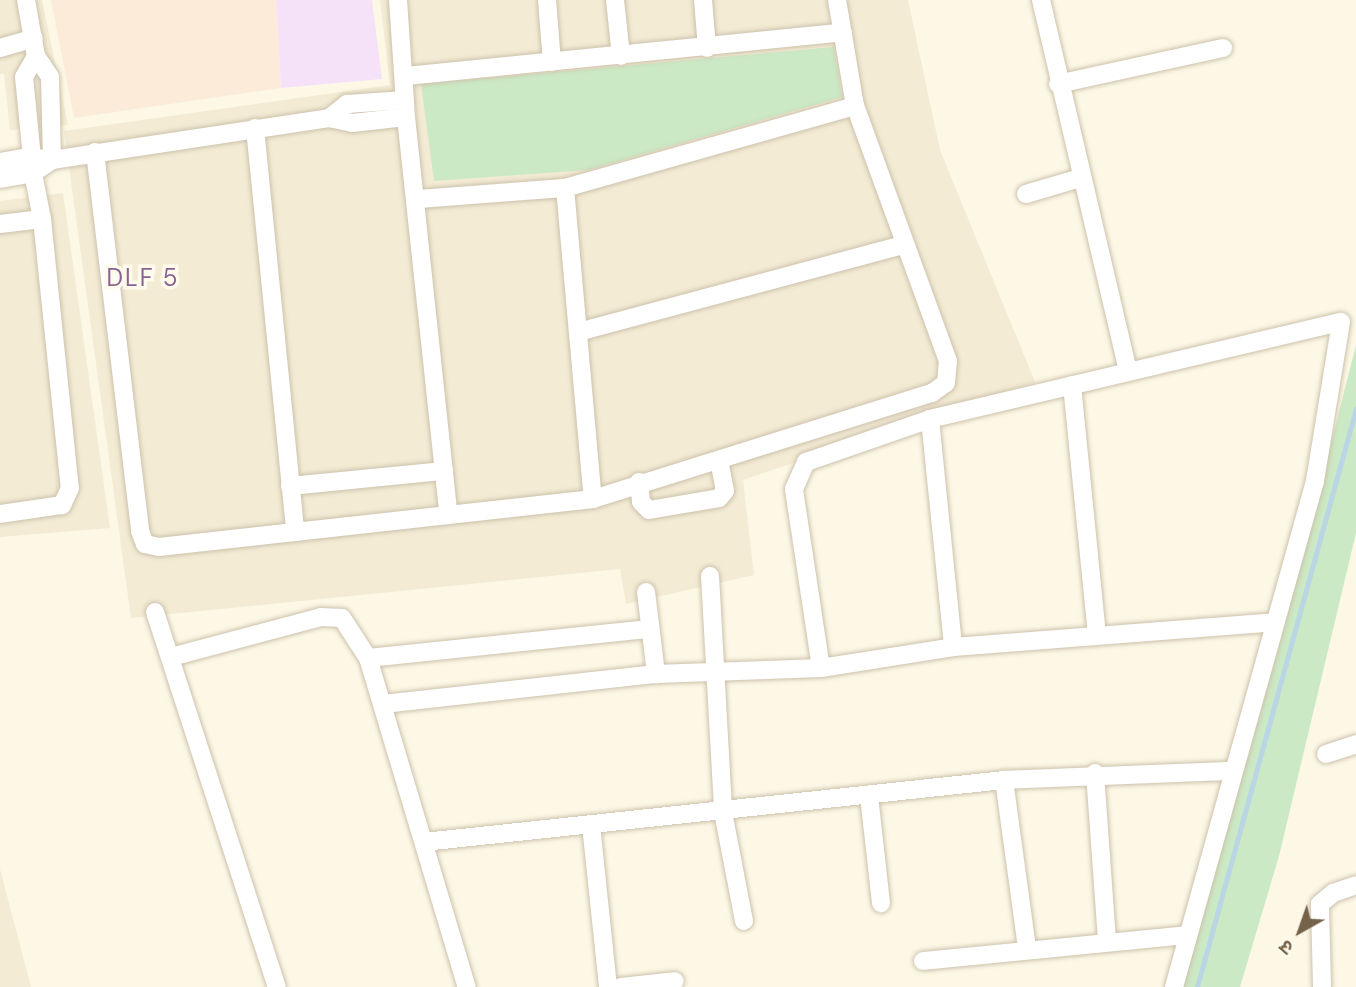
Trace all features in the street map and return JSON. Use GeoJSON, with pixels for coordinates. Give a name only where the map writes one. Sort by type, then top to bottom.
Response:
{"type":"FeatureCollection","features":[{"type":"Feature","properties":{"kind":"street"},"geometry":{"type":"LineString","coordinates":[[26,0],[35,47],[50,77],[52,160]]}},
{"type":"Feature","properties":{"kind":"street"},"geometry":{"type":"LineString","coordinates":[[398,0],[406,76],[406,108],[418,199],[448,513]]}},
{"type":"Feature","properties":{"kind":"street"},"geometry":{"type":"LineString","coordinates":[[547,0],[552,62]]}},
{"type":"Feature","properties":{"kind":"street"},"geometry":{"type":"LineString","coordinates":[[615,0],[621,56]]}},
{"type":"Feature","properties":{"kind":"street"},"geometry":{"type":"LineString","coordinates":[[703,0],[707,48]]}},
{"type":"Feature","properties":{"kind":"street"},"geometry":{"type":"LineString","coordinates":[[94,152],[140,531],[145,544],[159,547],[593,499],[639,482],[719,460],[932,393],[946,383],[948,362],[903,245],[855,106],[837,0]]}},
{"type":"Feature","properties":{"kind":"street"},"geometry":{"type":"LineString","coordinates":[[1041,0],[1080,178],[1128,370]]}},
{"type":"Feature","properties":{"kind":"street"},"geometry":{"type":"LineString","coordinates":[[406,76],[707,48],[844,32]]}},
{"type":"Feature","properties":{"kind":"street"},"geometry":{"type":"LineString","coordinates":[[0,48],[35,47]]}},
{"type":"Feature","properties":{"kind":"street"},"geometry":{"type":"LineString","coordinates":[[0,514],[62,505],[68,500],[70,488],[24,77],[35,47]]}},
{"type":"Feature","properties":{"kind":"street"},"geometry":{"type":"LineString","coordinates":[[1058,84],[1223,48]]}},
{"type":"Feature","properties":{"kind":"street"},"geometry":{"type":"LineString","coordinates":[[418,199],[565,188],[855,106]]}},
{"type":"Feature","properties":{"kind":"street"},"geometry":{"type":"LineString","coordinates":[[0,179],[32,165],[94,152],[329,118],[352,123],[406,108]]}},
{"type":"Feature","properties":{"kind":"street"},"geometry":{"type":"LineString","coordinates":[[255,128],[295,532]]}},
{"type":"Feature","properties":{"kind":"street"},"geometry":{"type":"LineString","coordinates":[[0,162],[32,165]]}},
{"type":"Feature","properties":{"kind":"street"},"geometry":{"type":"LineString","coordinates":[[1026,194],[1080,178]]}},
{"type":"Feature","properties":{"kind":"street"},"geometry":{"type":"LineString","coordinates":[[565,188],[593,499]]}},
{"type":"Feature","properties":{"kind":"street"},"geometry":{"type":"LineString","coordinates":[[0,224],[42,219]]}},
{"type":"Feature","properties":{"kind":"street"},"geometry":{"type":"LineString","coordinates":[[578,332],[903,245]]}},
{"type":"Feature","properties":{"kind":"street"},"geometry":{"type":"LineString","coordinates":[[821,668],[794,489],[797,476],[806,462],[930,419],[1128,370],[1341,322],[1315,481],[1231,771],[1174,987]]}},
{"type":"Feature","properties":{"kind":"street"},"geometry":{"type":"LineString","coordinates":[[1072,385],[1097,634]]}},
{"type":"Feature","properties":{"kind":"street"},"geometry":{"type":"LineString","coordinates":[[930,419],[953,647]]}},
{"type":"Feature","properties":{"kind":"street"},"geometry":{"type":"LineString","coordinates":[[639,482],[641,502],[649,510],[719,498],[726,491],[719,460]]}},
{"type":"Feature","properties":{"kind":"street"},"geometry":{"type":"LineString","coordinates":[[290,486],[444,471]]}},
{"type":"Feature","properties":{"kind":"street"},"geometry":{"type":"LineString","coordinates":[[710,576],[713,674],[723,812],[744,921]]}},
{"type":"Feature","properties":{"kind":"street"},"geometry":{"type":"LineString","coordinates":[[646,592],[656,674]]}},
{"type":"Feature","properties":{"kind":"street"},"geometry":{"type":"LineString","coordinates":[[155,612],[277,987]]}},
{"type":"Feature","properties":{"kind":"street"},"geometry":{"type":"LineString","coordinates":[[171,657],[321,617],[342,618],[368,658],[467,987]]}},
{"type":"Feature","properties":{"kind":"street"},"geometry":{"type":"LineString","coordinates":[[383,704],[656,674],[821,668],[953,647],[1275,622]]}},
{"type":"Feature","properties":{"kind":"street"},"geometry":{"type":"LineString","coordinates":[[368,658],[650,629]]}},
{"type":"Feature","properties":{"kind":"street"},"geometry":{"type":"LineString","coordinates":[[1326,754],[1356,744]]}},
{"type":"Feature","properties":{"kind":"street"},"geometry":{"type":"LineString","coordinates":[[424,842],[1004,780],[1095,773],[1231,771]]}},
{"type":"Feature","properties":{"kind":"street"},"geometry":{"type":"LineString","coordinates":[[1095,773],[1107,940]]}},
{"type":"Feature","properties":{"kind":"street"},"geometry":{"type":"LineString","coordinates":[[1004,780],[1027,949]]}},
{"type":"Feature","properties":{"kind":"street"},"geometry":{"type":"LineString","coordinates":[[869,796],[881,903]]}},
{"type":"Feature","properties":{"kind":"street"},"geometry":{"type":"LineString","coordinates":[[591,825],[608,987]]}},
{"type":"Feature","properties":{"kind":"street"},"geometry":{"type":"LineString","coordinates":[[1322,987],[1320,904],[1334,893],[1356,885]]}},
{"type":"Feature","properties":{"kind":"street"},"geometry":{"type":"LineString","coordinates":[[923,961],[1107,940],[1188,935]]}},
{"type":"Feature","properties":{"kind":"street"},"geometry":{"type":"LineString","coordinates":[[621,987],[675,981]]}},
{"type":"Feature","properties":{"kind":"shaded area"},"geometry":{"type":"Polygon","coordinates":[[[0,0],[42,0],[68,125],[10,130],[4,74],[0,74],[0,0]]]}},
{"type":"Feature","properties":{"kind":"shaded area"},"geometry":{"type":"Polygon","coordinates":[[[51,0],[276,0],[281,88],[74,118],[51,0]]]}},
{"type":"Feature","properties":{"kind":"shaded area"},"geometry":{"type":"Polygon","coordinates":[[[276,0],[372,0],[382,79],[281,88],[276,0]]]}},
{"type":"Feature","properties":{"kind":"shaded area"},"geometry":{"type":"Polygon","coordinates":[[[380,0],[908,0],[940,150],[1035,382],[743,480],[754,575],[626,604],[620,569],[131,618],[64,131],[390,85],[380,0]]]}},
{"type":"Feature","properties":{"kind":"shaded area"},"geometry":{"type":"Polygon","coordinates":[[[63,193],[110,528],[0,537],[0,201],[63,193]]]}},
{"type":"Feature","properties":{"kind":"shaded area"},"geometry":{"type":"Polygon","coordinates":[[[0,869],[31,987],[0,987],[0,869]]]}},
{"type":"Feature","properties":{"kind":"green space"},"geometry":{"type":"Polygon","coordinates":[[[834,47],[842,97],[588,170],[434,181],[421,84],[834,47]]]}},
{"type":"Feature","properties":{"kind":"green space"},"geometry":{"type":"Polygon","coordinates":[[[1356,345],[1356,533],[1279,856],[1240,987],[1182,987],[1282,636],[1356,345]]]}},
{"type":"Feature","properties":{"kind":"waterway"},"geometry":{"type":"LineString","coordinates":[[1197,987],[1356,408]]}},
{"type":"Feature","properties":{"kind":"district","name":"DLF 5"},"geometry":{"type":"Point","coordinates":[143,278]}}]}
